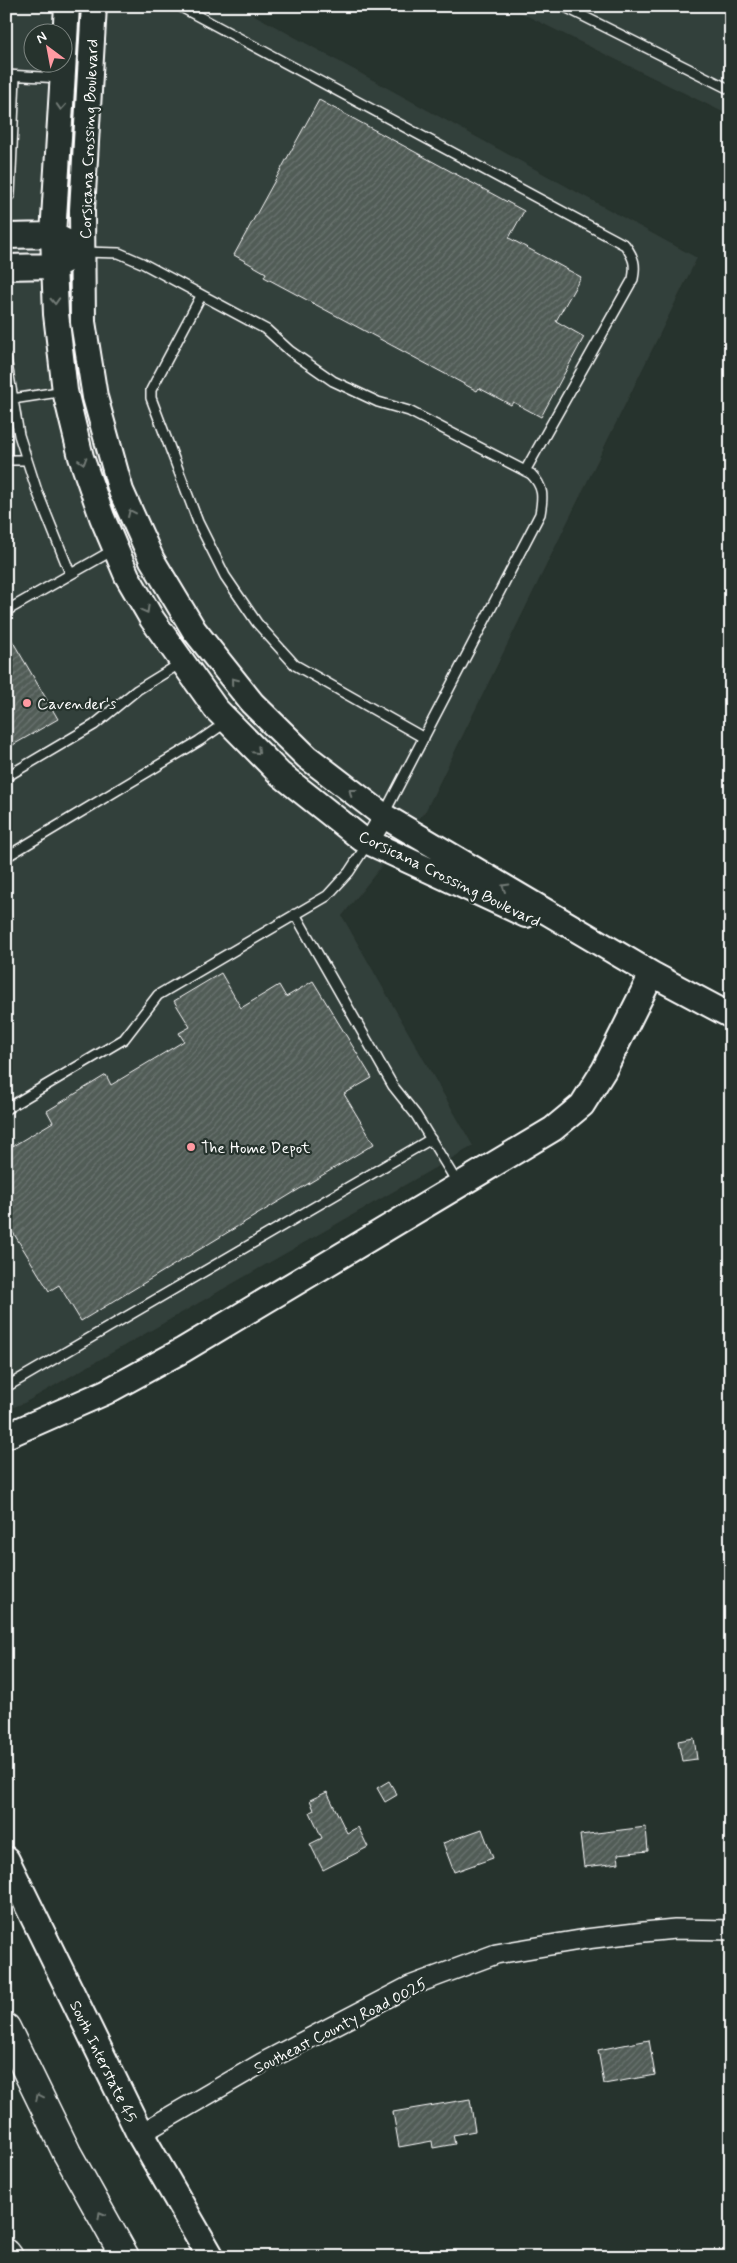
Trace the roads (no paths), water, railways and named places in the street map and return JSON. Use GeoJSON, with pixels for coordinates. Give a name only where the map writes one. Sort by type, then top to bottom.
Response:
{"type":"FeatureCollection","features":[{"type":"Feature","properties":{"kind":"highway"},"geometry":{"type":"LineString","coordinates":[[6,2028],[16,2064],[125,2257]]}},
{"type":"Feature","properties":{"kind":"highway"},"geometry":{"type":"LineString","coordinates":[[6,2253],[9,2257]]}},
{"type":"Feature","properties":{"kind":"main road","name":"South Interstate 45"},"geometry":{"type":"LineString","coordinates":[[6,1860],[140,2134],[211,2257]]}},
{"type":"Feature","properties":{"kind":"street","name":"Corsicana Crossing Boulevard"},"geometry":{"type":"LineString","coordinates":[[67,6],[53,235],[56,314],[65,391],[81,457],[127,576],[152,619],[216,709],[280,774],[368,842],[652,974]]}},
{"type":"Feature","properties":{"kind":"street","name":"Corsicana Crossing Boulevard"},"geometry":{"type":"LineString","coordinates":[[94,6],[82,210],[84,252],[83,322],[95,397],[121,492],[152,560],[194,630],[252,703],[307,757],[384,816],[652,974],[731,1016]]}},
{"type":"Feature","properties":{"kind":"street"},"geometry":{"type":"LineString","coordinates":[[6,236],[53,235],[84,252]]}},
{"type":"Feature","properties":{"kind":"street"},"geometry":{"type":"LineString","coordinates":[[6,266],[54,266],[84,252]]}},
{"type":"Feature","properties":{"kind":"street"},"geometry":{"type":"LineString","coordinates":[[116,548],[142,538]]}},
{"type":"Feature","properties":{"kind":"street"},"geometry":{"type":"LineString","coordinates":[[368,842],[384,816]]}},
{"type":"Feature","properties":{"kind":"street"},"geometry":{"type":"LineString","coordinates":[[6,1436],[106,1392],[183,1350],[554,1129],[582,1105],[604,1070],[652,974]]}},
{"type":"Feature","properties":{"kind":"street","name":"Southeast County Road 0025"},"geometry":{"type":"LineString","coordinates":[[140,2134],[262,2064],[410,1986],[496,1954],[537,1946],[634,1933],[675,1929],[731,1930]]}},
{"type":"Feature","properties":{"kind":"lane"},"geometry":{"type":"LineString","coordinates":[[179,6],[625,245],[633,256],[636,265],[633,280],[525,471]]}},
{"type":"Feature","properties":{"kind":"lane"},"geometry":{"type":"LineString","coordinates":[[563,6],[731,90]]}},
{"type":"Feature","properties":{"kind":"lane"},"geometry":{"type":"LineString","coordinates":[[6,195],[10,195],[11,76],[63,78]]}},
{"type":"Feature","properties":{"kind":"lane"},"geometry":{"type":"LineString","coordinates":[[84,252],[119,253],[267,330],[290,351],[333,381],[378,402],[409,411],[525,471],[539,482],[542,490],[540,514],[384,816]]}},
{"type":"Feature","properties":{"kind":"lane"},"geometry":{"type":"LineString","coordinates":[[202,296],[151,390],[151,398],[198,522],[213,553],[225,576],[257,623],[295,665],[424,738]]}},
{"type":"Feature","properties":{"kind":"lane"},"geometry":{"type":"LineString","coordinates":[[6,358],[9,400],[37,492],[70,573]]}},
{"type":"Feature","properties":{"kind":"lane"},"geometry":{"type":"LineString","coordinates":[[9,400],[65,391]]}},
{"type":"Feature","properties":{"kind":"lane"},"geometry":{"type":"LineString","coordinates":[[6,460],[27,460]]}},
{"type":"Feature","properties":{"kind":"lane"},"geometry":{"type":"LineString","coordinates":[[6,611],[116,548]]}},
{"type":"Feature","properties":{"kind":"lane"},"geometry":{"type":"LineString","coordinates":[[6,778],[94,725],[138,690],[182,662]]}},
{"type":"Feature","properties":{"kind":"lane"},"geometry":{"type":"LineString","coordinates":[[6,857],[199,741],[228,721]]}},
{"type":"Feature","properties":{"kind":"lane"},"geometry":{"type":"LineString","coordinates":[[6,1109],[124,1039],[158,995],[326,896],[349,872],[368,842]]}},
{"type":"Feature","properties":{"kind":"lane"},"geometry":{"type":"LineString","coordinates":[[296,914],[393,1086],[416,1115],[459,1185]]}},
{"type":"Feature","properties":{"kind":"lane"},"geometry":{"type":"LineString","coordinates":[[6,1386],[431,1139]]}},
{"type":"Feature","properties":{"kind":"place","name":"Cavender's"},"geometry":{"type":"Point","coordinates":[27,703]}},
{"type":"Feature","properties":{"kind":"place","name":"The Home Depot"},"geometry":{"type":"Point","coordinates":[191,1147]}}]}
